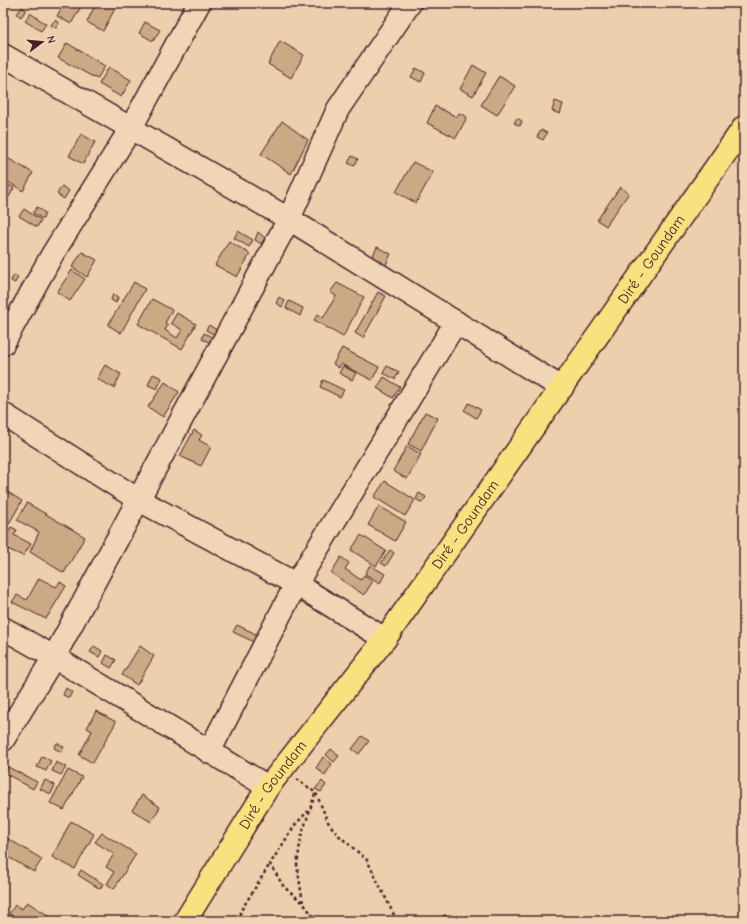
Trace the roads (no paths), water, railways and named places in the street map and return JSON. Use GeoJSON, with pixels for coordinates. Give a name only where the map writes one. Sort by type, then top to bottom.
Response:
{"type":"FeatureCollection","features":[{"type":"Feature","properties":{"kind":"main road","name":"Diré - Goundam"},"geometry":{"type":"LineString","coordinates":[[185,921],[268,787],[385,638],[744,127]]}},
{"type":"Feature","properties":{"kind":"street"},"geometry":{"type":"LineString","coordinates":[[3,344],[52,255],[131,128],[199,3]]}},
{"type":"Feature","properties":{"kind":"street"},"geometry":{"type":"LineString","coordinates":[[3,740],[54,657],[289,219],[338,109],[410,3]]}},
{"type":"Feature","properties":{"kind":"street"},"geometry":{"type":"LineString","coordinates":[[3,55],[289,219],[562,388]]}},
{"type":"Feature","properties":{"kind":"street"},"geometry":{"type":"LineString","coordinates":[[209,752],[296,584],[456,322]]}},
{"type":"Feature","properties":{"kind":"street"},"geometry":{"type":"LineString","coordinates":[[3,414],[139,500],[296,584],[385,638]]}},
{"type":"Feature","properties":{"kind":"street"},"geometry":{"type":"LineString","coordinates":[[3,628],[54,657],[268,787]]}}]}
